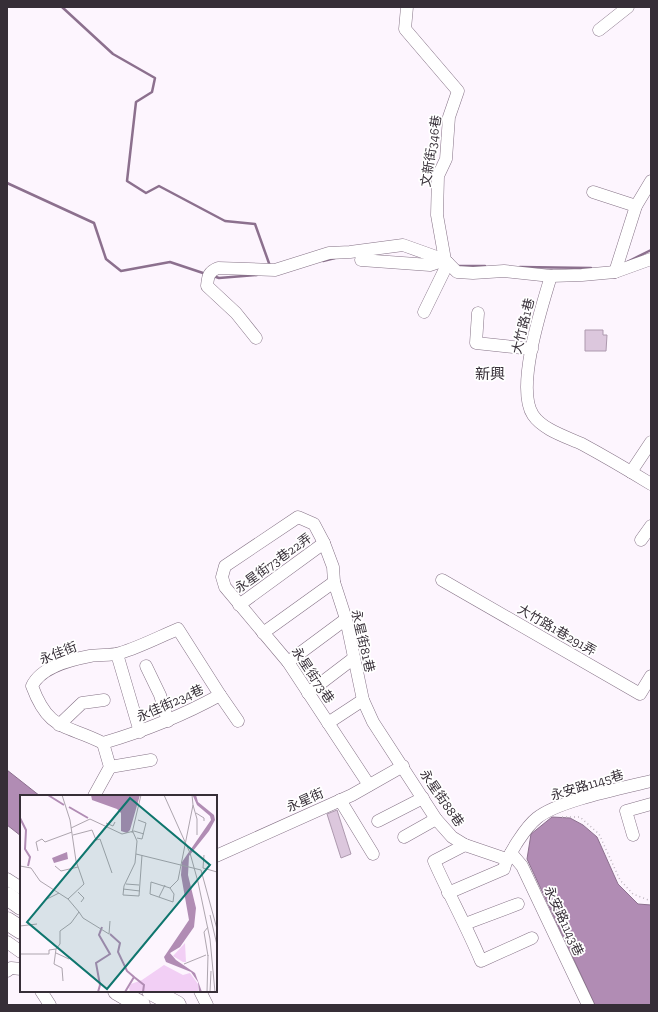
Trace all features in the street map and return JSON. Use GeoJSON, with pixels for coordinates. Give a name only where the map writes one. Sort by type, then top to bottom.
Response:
{"type":"FeatureCollection","features":[{"type":"Feature","properties":{"kind":"highway"},"geometry":{"type":"LineString","coordinates":[[7,896],[20,905]]}},
{"type":"Feature","properties":{"kind":"highway"},"geometry":{"type":"LineString","coordinates":[[7,921],[20,929]]}},
{"type":"Feature","properties":{"kind":"highway"},"geometry":{"type":"LineString","coordinates":[[119,992],[141,1005]]}},
{"type":"Feature","properties":{"kind":"highway"},"geometry":{"type":"LineString","coordinates":[[153,992],[177,1005]]}},
{"type":"Feature","properties":{"kind":"street","name":"文新街346巷"},"geometry":{"type":"LineString","coordinates":[[407,7],[405,29],[458,91],[449,117],[446,159],[438,176],[437,215],[446,264]]}},
{"type":"Feature","properties":{"kind":"street"},"geometry":{"type":"LineString","coordinates":[[599,30],[628,7]]}},
{"type":"Feature","properties":{"kind":"street"},"geometry":{"type":"LineString","coordinates":[[615,272],[636,206],[651,181]]}},
{"type":"Feature","properties":{"kind":"street"},"geometry":{"type":"LineString","coordinates":[[593,192],[636,206]]}},
{"type":"Feature","properties":{"kind":"street"},"geometry":{"type":"LineString","coordinates":[[256,338],[236,313],[207,286],[210,274],[218,268],[272,270],[328,253],[400,245],[446,264],[457,272],[473,273],[504,271],[550,276],[615,272],[651,259]]}},
{"type":"Feature","properties":{"kind":"street"},"geometry":{"type":"LineString","coordinates":[[361,260],[430,265],[446,264]]}},
{"type":"Feature","properties":{"kind":"street"},"geometry":{"type":"LineString","coordinates":[[424,312],[446,264]]}},
{"type":"Feature","properties":{"kind":"street","name":"大竹路1巷"},"geometry":{"type":"LineString","coordinates":[[550,276],[529,363],[529,406],[534,416],[542,424],[651,484]]}},
{"type":"Feature","properties":{"kind":"street"},"geometry":{"type":"LineString","coordinates":[[478,312],[476,343],[532,349]]}},
{"type":"Feature","properties":{"kind":"street"},"geometry":{"type":"LineString","coordinates":[[631,472],[651,442]]}},
{"type":"Feature","properties":{"kind":"street","name":"永星街81巷"},"geometry":{"type":"LineString","coordinates":[[225,587],[222,577],[225,566],[298,517],[314,524],[324,543],[333,567],[334,582],[346,619],[363,700],[373,722],[402,766]]}},
{"type":"Feature","properties":{"kind":"street"},"geometry":{"type":"LineString","coordinates":[[641,540],[651,526]]}},
{"type":"Feature","properties":{"kind":"street","name":"永星街73巷22弄"},"geometry":{"type":"LineString","coordinates":[[239,605],[324,543]]}},
{"type":"Feature","properties":{"kind":"street","name":"大竹路1巷291弄"},"geometry":{"type":"LineString","coordinates":[[442,580],[640,694],[651,676]]}},
{"type":"Feature","properties":{"kind":"street"},"geometry":{"type":"LineString","coordinates":[[263,633],[334,582]]}},
{"type":"Feature","properties":{"kind":"street","name":"永星街73巷"},"geometry":{"type":"LineString","coordinates":[[225,587],[288,662],[369,785]]}},
{"type":"Feature","properties":{"kind":"street"},"geometry":{"type":"LineString","coordinates":[[288,662],[346,619]]}},
{"type":"Feature","properties":{"kind":"street","name":"永佳街"},"geometry":{"type":"LineString","coordinates":[[103,743],[58,725],[50,718],[35,696],[32,686],[36,678],[45,671],[66,663],[90,656],[117,654],[136,648],[178,629]]}},
{"type":"Feature","properties":{"kind":"street","name":"永佳街234巷"},"geometry":{"type":"LineString","coordinates":[[103,743],[140,732],[168,721],[220,695],[178,629]]}},
{"type":"Feature","properties":{"kind":"street"},"geometry":{"type":"LineString","coordinates":[[117,654],[140,732]]}},
{"type":"Feature","properties":{"kind":"street"},"geometry":{"type":"LineString","coordinates":[[308,693],[354,658]]}},
{"type":"Feature","properties":{"kind":"street"},"geometry":{"type":"LineString","coordinates":[[146,666],[160,695],[168,721]]}},
{"type":"Feature","properties":{"kind":"street"},"geometry":{"type":"LineString","coordinates":[[220,695],[238,721]]}},
{"type":"Feature","properties":{"kind":"street"},"geometry":{"type":"LineString","coordinates":[[58,725],[82,704],[104,700]]}},
{"type":"Feature","properties":{"kind":"street"},"geometry":{"type":"LineString","coordinates":[[328,723],[363,700]]}},
{"type":"Feature","properties":{"kind":"street"},"geometry":{"type":"LineString","coordinates":[[95,795],[110,767],[103,743]]}},
{"type":"Feature","properties":{"kind":"street"},"geometry":{"type":"LineString","coordinates":[[110,767],[151,760]]}},
{"type":"Feature","properties":{"kind":"street","name":"永星街"},"geometry":{"type":"LineString","coordinates":[[217,856],[340,800],[402,766]]}},
{"type":"Feature","properties":{"kind":"street","name":"永星街88巷"},"geometry":{"type":"LineString","coordinates":[[402,766],[436,819],[452,837],[465,845],[508,856]]}},
{"type":"Feature","properties":{"kind":"street","name":"永安路1145巷"},"geometry":{"type":"LineString","coordinates":[[448,893],[504,869],[508,856],[533,822],[552,809],[572,802],[651,781]]}},
{"type":"Feature","properties":{"kind":"street"},"geometry":{"type":"LineString","coordinates":[[378,821],[423,798]]}},
{"type":"Feature","properties":{"kind":"street"},"geometry":{"type":"LineString","coordinates":[[340,800],[372,854]]}},
{"type":"Feature","properties":{"kind":"street"},"geometry":{"type":"LineString","coordinates":[[632,835],[626,811],[651,804]]}},
{"type":"Feature","properties":{"kind":"street"},"geometry":{"type":"LineString","coordinates":[[404,837],[436,819]]}},
{"type":"Feature","properties":{"kind":"street"},"geometry":{"type":"LineString","coordinates":[[465,845],[434,861],[448,893],[465,924],[481,961],[532,938]]}},
{"type":"Feature","properties":{"kind":"street","name":"永安路1143巷"},"geometry":{"type":"LineString","coordinates":[[508,856],[522,866],[588,1005]]}},
{"type":"Feature","properties":{"kind":"street"},"geometry":{"type":"LineString","coordinates":[[7,879],[20,887]]}},
{"type":"Feature","properties":{"kind":"street"},"geometry":{"type":"LineString","coordinates":[[465,924],[518,904]]}},
{"type":"Feature","properties":{"kind":"street"},"geometry":{"type":"LineString","coordinates":[[7,942],[20,951]]}},
{"type":"Feature","properties":{"kind":"street"},"geometry":{"type":"LineString","coordinates":[[7,971],[11,968],[20,969]]}},
{"type":"Feature","properties":{"kind":"street"},"geometry":{"type":"LineString","coordinates":[[42,992],[50,1005]]}},
{"type":"Feature","properties":{"kind":"street"},"geometry":{"type":"LineString","coordinates":[[200,992],[207,1005]]}},
{"type":"Feature","properties":{"kind":"path"},"geometry":{"type":"LineString","coordinates":[[560,817],[580,817],[599,834],[620,880],[633,894],[651,901]]}},
{"type":"Feature","properties":{"kind":"shaded area"},"geometry":{"type":"Polygon","coordinates":[[[7,770],[39,795],[20,795],[20,835],[7,825],[7,770]]]}},
{"type":"Feature","properties":{"kind":"shaded area"},"geometry":{"type":"Polygon","coordinates":[[[552,817],[570,818],[583,825],[597,837],[618,884],[638,904],[651,905],[651,1005],[595,1005],[527,859],[531,834],[552,817]]]}},
{"type":"Feature","properties":{"kind":"building"},"geometry":{"type":"Polygon","coordinates":[[[585,330],[603,330],[603,335],[607,335],[606,351],[585,351],[585,330]]]}},
{"type":"Feature","properties":{"kind":"building"},"geometry":{"type":"Polygon","coordinates":[[[337,810],[351,854],[341,858],[327,814],[337,810]]]}},
{"type":"Feature","properties":{"kind":"waterway"},"geometry":{"type":"LineString","coordinates":[[62,7],[113,54],[155,78],[152,92],[136,102],[127,181],[146,193],[159,186],[225,221],[255,224],[270,266]]}},
{"type":"Feature","properties":{"kind":"waterway"},"geometry":{"type":"LineString","coordinates":[[7,183],[94,223],[106,259],[121,271],[170,262],[206,274]]}},
{"type":"Feature","properties":{"kind":"waterway"},"geometry":{"type":"LineString","coordinates":[[627,262],[651,250]]}},
{"type":"Feature","properties":{"kind":"waterway"},"geometry":{"type":"LineString","coordinates":[[323,261],[335,258]]}},
{"type":"Feature","properties":{"kind":"waterway"},"geometry":{"type":"LineString","coordinates":[[456,266],[485,266]]}},
{"type":"Feature","properties":{"kind":"waterway"},"geometry":{"type":"LineString","coordinates":[[520,267],[591,268]]}},
{"type":"Feature","properties":{"kind":"waterway"},"geometry":{"type":"LineString","coordinates":[[213,276],[219,278],[257,275]]}},
{"type":"Feature","properties":{"kind":"district","name":"新興"},"geometry":{"type":"Point","coordinates":[490,374]}}]}
